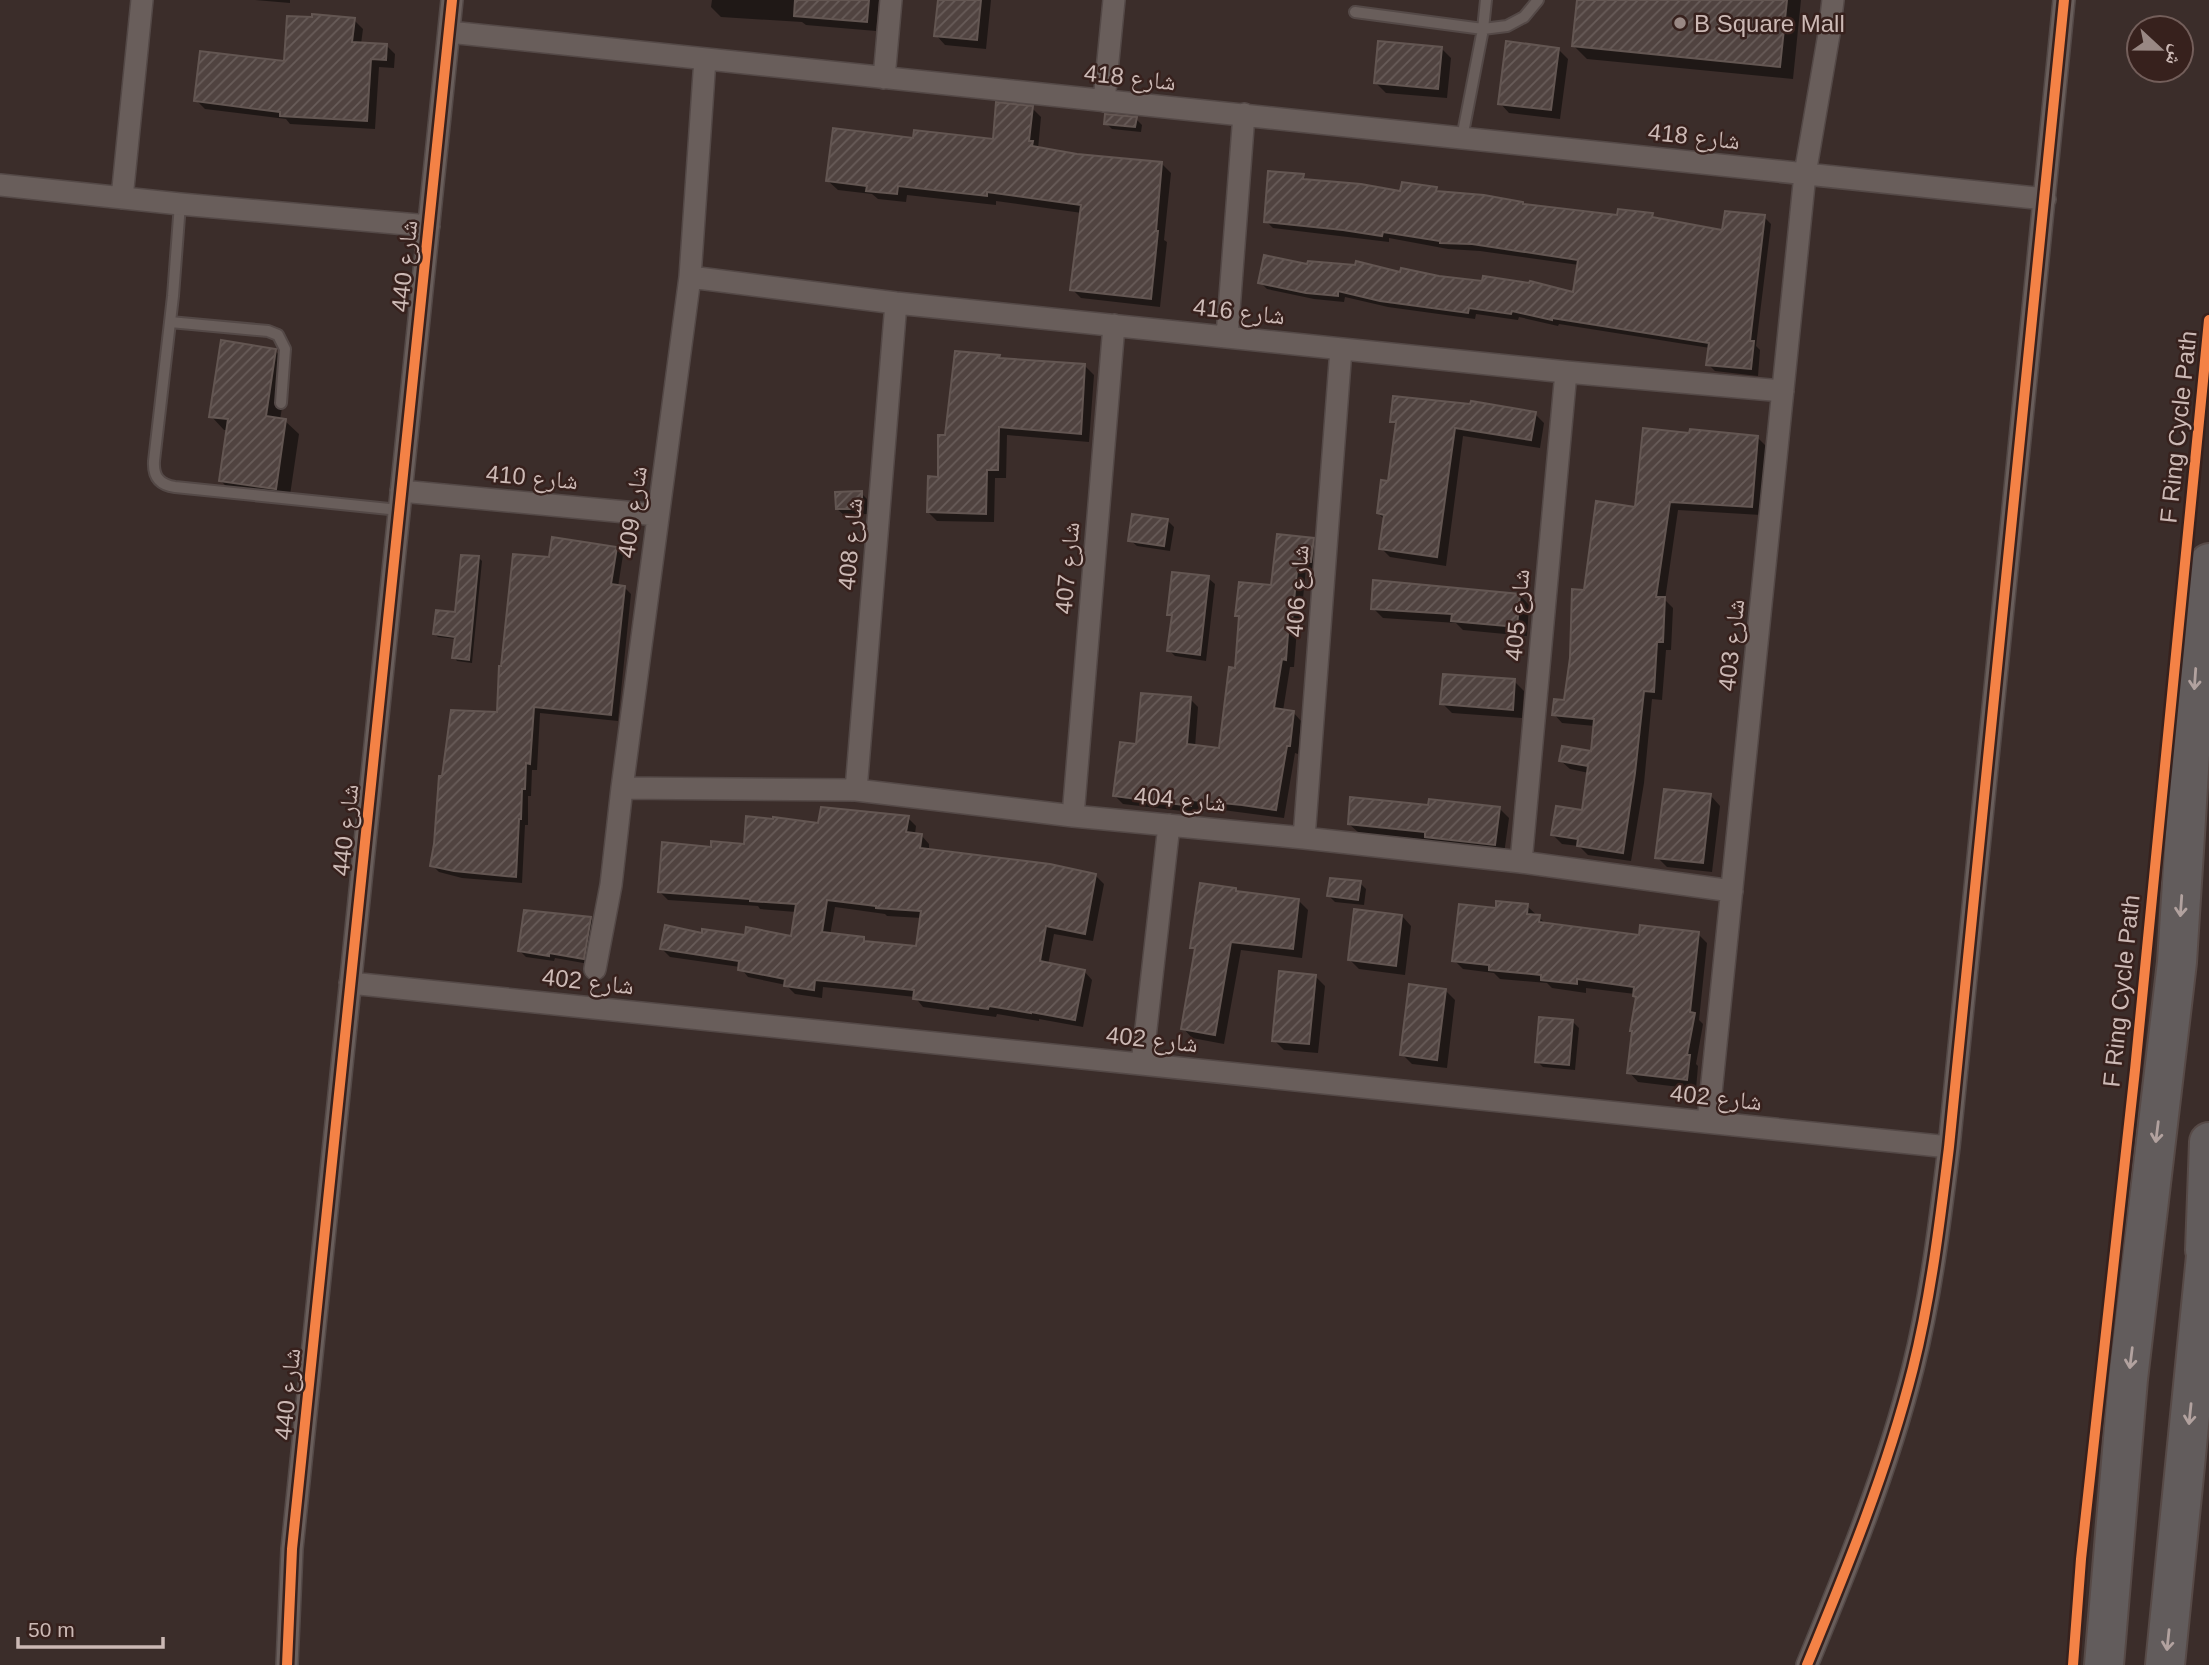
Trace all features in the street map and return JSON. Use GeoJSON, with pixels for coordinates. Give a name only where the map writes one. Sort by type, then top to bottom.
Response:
{"type":"FeatureCollection","features":[{"type":"Feature","properties":{"kind":"highway"},"geometry":{"type":"LineString","coordinates":[[2104,1665],[2128,1379],[2178,962],[2196,659],[2209,563]]}},
{"type":"Feature","properties":{"kind":"highway"},"geometry":{"type":"LineString","coordinates":[[2204,1273],[2209,1142]]}},
{"type":"Feature","properties":{"kind":"highway"},"geometry":{"type":"LineString","coordinates":[[2165,1665],[2209,1226]]}},
{"type":"Feature","properties":{"kind":"street"},"geometry":{"type":"LineString","coordinates":[[122,198],[142,0]]}},
{"type":"Feature","properties":{"kind":"street","name":"شارع 440"},"geometry":{"type":"LineString","coordinates":[[286,1665],[292,1549],[452,0]]}},
{"type":"Feature","properties":{"kind":"street"},"geometry":{"type":"LineString","coordinates":[[884,78],[891,0]]}},
{"type":"Feature","properties":{"kind":"street"},"geometry":{"type":"LineString","coordinates":[[1104,101],[1114,0]]}},
{"type":"Feature","properties":{"kind":"street","name":"شارع 403"},"geometry":{"type":"LineString","coordinates":[[1708,1122],[1805,174],[1833,0]]}},
{"type":"Feature","properties":{"kind":"street"},"geometry":{"type":"LineString","coordinates":[[1807,1665],[1836,1599],[1897,1426],[1913,1367],[1934,1253],[1949,1147],[2064,0]]}},
{"type":"Feature","properties":{"kind":"street","name":"شارع 418"},"geometry":{"type":"LineString","coordinates":[[449,32],[2045,199]]}},
{"type":"Feature","properties":{"kind":"street","name":"شارع 409"},"geometry":{"type":"LineString","coordinates":[[595,970],[608,906],[690,278],[705,59]]}},
{"type":"Feature","properties":{"kind":"street"},"geometry":{"type":"LineString","coordinates":[[1227,336],[1244,114]]}},
{"type":"Feature","properties":{"kind":"street"},"geometry":{"type":"LineString","coordinates":[[0,185],[429,226]]}},
{"type":"Feature","properties":{"kind":"street","name":"شارع 416"},"geometry":{"type":"LineString","coordinates":[[690,278],[896,303],[1566,372],[1783,391]]}},
{"type":"Feature","properties":{"kind":"street","name":"شارع 408"},"geometry":{"type":"LineString","coordinates":[[856,790],[896,303]]}},
{"type":"Feature","properties":{"kind":"street","name":"شارع 407"},"geometry":{"type":"LineString","coordinates":[[1073,816],[1114,325]]}},
{"type":"Feature","properties":{"kind":"street","name":"شارع 406"},"geometry":{"type":"LineString","coordinates":[[1304,838],[1341,349]]}},
{"type":"Feature","properties":{"kind":"street","name":"شارع 405"},"geometry":{"type":"LineString","coordinates":[[1521,862],[1566,372]]}},
{"type":"Feature","properties":{"kind":"street","name":"شارع 410"},"geometry":{"type":"LineString","coordinates":[[400,500],[658,515]]}},
{"type":"Feature","properties":{"kind":"street","name":"شارع 404"},"geometry":{"type":"LineString","coordinates":[[622,788],[856,790],[1073,816],[1521,862],[1732,891]]}},
{"type":"Feature","properties":{"kind":"street"},"geometry":{"type":"LineString","coordinates":[[1142,1064],[1169,825]]}},
{"type":"Feature","properties":{"kind":"street","name":"شارع 402"},"geometry":{"type":"LineString","coordinates":[[350,983],[1949,1147]]}},
{"type":"Feature","properties":{"kind":"lane"},"geometry":{"type":"LineString","coordinates":[[1462,138],[1486,0]]}},
{"type":"Feature","properties":{"kind":"lane"},"geometry":{"type":"LineString","coordinates":[[1355,12],[1483,29],[1507,26],[1524,18],[1538,0]]}},
{"type":"Feature","properties":{"kind":"lane"},"geometry":{"type":"LineString","coordinates":[[180,204],[153,471],[158,480],[175,487],[400,500]]}},
{"type":"Feature","properties":{"kind":"lane"},"geometry":{"type":"LineString","coordinates":[[170,322],[268,331],[278,335],[285,349],[281,403]]}},
{"type":"Feature","properties":{"kind":"building"},"geometry":{"type":"Polygon","coordinates":[[[795,0],[869,0],[867,22],[794,16],[795,0]]]}},
{"type":"Feature","properties":{"kind":"building"},"geometry":{"type":"Polygon","coordinates":[[[938,0],[981,0],[977,40],[934,36],[938,0]]]}},
{"type":"Feature","properties":{"kind":"building","name":"B Square Mall"},"geometry":{"type":"Polygon","coordinates":[[[1577,0],[1787,0],[1780,67],[1572,46],[1577,0]]]}},
{"type":"Feature","properties":{"kind":"building"},"geometry":{"type":"Polygon","coordinates":[[[312,14],[355,18],[352,42],[387,44],[386,60],[371,59],[367,121],[280,116],[280,112],[194,101],[200,51],[284,61],[287,16],[312,17],[312,14]]]}},
{"type":"Feature","properties":{"kind":"building"},"geometry":{"type":"Polygon","coordinates":[[[1378,41],[1442,47],[1438,89],[1374,83],[1378,41]]]}},
{"type":"Feature","properties":{"kind":"building"},"geometry":{"type":"Polygon","coordinates":[[[1506,41],[1559,48],[1551,110],[1498,104],[1506,41]]]}},
{"type":"Feature","properties":{"kind":"building"},"geometry":{"type":"Polygon","coordinates":[[[996,102],[1033,106],[1029,141],[1033,141],[1032,146],[1077,154],[1162,162],[1151,299],[1070,290],[1081,205],[987,192],[987,196],[898,186],[897,194],[866,191],[867,186],[826,181],[833,128],[913,138],[914,130],[993,139],[996,102]]]}},
{"type":"Feature","properties":{"kind":"building"},"geometry":{"type":"Polygon","coordinates":[[[1105,114],[1137,117],[1135,127],[1104,124],[1105,114]]]}},
{"type":"Feature","properties":{"kind":"building"},"geometry":{"type":"Polygon","coordinates":[[[1268,171],[1304,174],[1303,179],[1361,184],[1400,191],[1402,182],[1437,187],[1436,191],[1484,195],[1523,204],[1617,215],[1618,209],[1653,213],[1652,217],[1722,230],[1725,211],[1765,215],[1750,341],[1754,341],[1751,369],[1706,365],[1709,343],[1552,320],[1512,311],[1511,314],[1469,308],[1468,313],[1380,301],[1338,291],[1338,296],[1306,293],[1258,283],[1264,255],[1307,264],[1308,261],[1355,265],[1356,261],[1400,272],[1401,268],[1482,281],[1483,276],[1530,281],[1573,292],[1578,260],[1472,244],[1440,243],[1383,232],[1382,236],[1264,222],[1268,171]]]}},
{"type":"Feature","properties":{"kind":"building"},"geometry":{"type":"Polygon","coordinates":[[[221,340],[276,349],[266,416],[286,419],[276,489],[219,481],[228,419],[209,417],[221,340]]]}},
{"type":"Feature","properties":{"kind":"building"},"geometry":{"type":"Polygon","coordinates":[[[955,351],[1000,355],[999,358],[1085,364],[1081,434],[999,427],[998,470],[987,470],[986,514],[927,512],[928,476],[938,477],[938,435],[945,435],[955,351]]]}},
{"type":"Feature","properties":{"kind":"building"},"geometry":{"type":"Polygon","coordinates":[[[1393,396],[1470,404],[1471,401],[1536,412],[1531,440],[1455,428],[1437,557],[1379,549],[1384,515],[1377,513],[1381,480],[1388,481],[1396,422],[1390,422],[1393,396]]]}},
{"type":"Feature","properties":{"kind":"building"},"geometry":{"type":"Polygon","coordinates":[[[1643,428],[1689,433],[1690,429],[1758,436],[1752,507],[1670,502],[1656,597],[1665,597],[1663,642],[1657,642],[1654,692],[1644,691],[1623,853],[1577,846],[1578,839],[1551,835],[1556,806],[1582,810],[1588,766],[1559,761],[1562,746],[1591,751],[1594,719],[1552,715],[1554,699],[1564,700],[1570,658],[1572,589],[1584,590],[1596,501],[1635,507],[1643,428]]]}},
{"type":"Feature","properties":{"kind":"building"},"geometry":{"type":"Polygon","coordinates":[[[862,491],[862,509],[836,509],[835,492],[862,491]]]}},
{"type":"Feature","properties":{"kind":"building"},"geometry":{"type":"Polygon","coordinates":[[[1132,514],[1168,519],[1164,546],[1128,541],[1132,514]]]}},
{"type":"Feature","properties":{"kind":"building"},"geometry":{"type":"Polygon","coordinates":[[[1277,534],[1314,538],[1311,562],[1298,561],[1286,660],[1282,659],[1274,708],[1294,711],[1290,746],[1287,746],[1276,810],[1192,800],[1191,806],[1113,796],[1120,742],[1136,744],[1141,693],[1191,697],[1187,744],[1219,748],[1229,667],[1235,668],[1239,616],[1235,616],[1239,582],[1271,585],[1277,534]]]}},
{"type":"Feature","properties":{"kind":"building"},"geometry":{"type":"Polygon","coordinates":[[[552,537],[617,547],[611,584],[625,586],[611,715],[534,707],[530,764],[526,763],[525,789],[522,789],[516,877],[430,866],[439,776],[442,776],[451,710],[497,712],[499,666],[513,554],[549,557],[552,537]]]}},
{"type":"Feature","properties":{"kind":"building"},"geometry":{"type":"Polygon","coordinates":[[[461,555],[479,556],[469,660],[452,658],[455,637],[433,634],[436,610],[455,612],[461,555]]]}},
{"type":"Feature","properties":{"kind":"building"},"geometry":{"type":"Polygon","coordinates":[[[1172,572],[1209,576],[1200,655],[1167,651],[1172,615],[1167,615],[1172,572]]]}},
{"type":"Feature","properties":{"kind":"building"},"geometry":{"type":"Polygon","coordinates":[[[1373,580],[1520,594],[1517,627],[1451,621],[1452,614],[1371,609],[1373,580]]]}},
{"type":"Feature","properties":{"kind":"building"},"geometry":{"type":"Polygon","coordinates":[[[1443,674],[1515,679],[1513,710],[1440,704],[1443,674]]]}},
{"type":"Feature","properties":{"kind":"building"},"geometry":{"type":"Polygon","coordinates":[[[1664,789],[1711,794],[1703,863],[1655,858],[1664,789]]]}},
{"type":"Feature","properties":{"kind":"building"},"geometry":{"type":"Polygon","coordinates":[[[1350,797],[1428,805],[1429,799],[1500,807],[1495,845],[1425,837],[1425,832],[1348,824],[1350,797]]]}},
{"type":"Feature","properties":{"kind":"building"},"geometry":{"type":"Polygon","coordinates":[[[821,807],[909,816],[906,832],[922,834],[920,848],[1050,864],[1096,874],[1085,934],[1046,926],[1040,961],[1085,970],[1075,1020],[989,1006],[988,1009],[913,999],[914,990],[815,980],[814,990],[784,986],[785,979],[738,970],[739,961],[660,949],[665,925],[702,933],[702,929],[745,935],[746,927],[791,936],[796,904],[658,892],[662,842],[711,847],[711,841],[744,844],[746,816],[818,823],[821,807]],[[827,900],[822,932],[864,937],[864,941],[916,946],[921,911],[827,900]]]}},
{"type":"Feature","properties":{"kind":"building"},"geometry":{"type":"Polygon","coordinates":[[[1330,878],[1361,881],[1358,900],[1327,896],[1330,878]]]}},
{"type":"Feature","properties":{"kind":"building"},"geometry":{"type":"Polygon","coordinates":[[[1200,883],[1236,888],[1236,891],[1299,899],[1293,949],[1231,942],[1215,1035],[1181,1029],[1195,948],[1190,948],[1200,883]]]}},
{"type":"Feature","properties":{"kind":"building"},"geometry":{"type":"Polygon","coordinates":[[[1496,901],[1528,904],[1527,914],[1540,915],[1539,922],[1639,935],[1640,925],[1699,932],[1690,1012],[1695,1013],[1687,1055],[1690,1055],[1687,1080],[1627,1073],[1636,997],[1633,996],[1634,987],[1577,979],[1577,984],[1541,980],[1541,975],[1489,970],[1489,965],[1452,961],[1459,904],[1496,908],[1496,901]]]}},
{"type":"Feature","properties":{"kind":"building"},"geometry":{"type":"Polygon","coordinates":[[[1354,909],[1402,915],[1396,966],[1348,960],[1354,909]]]}},
{"type":"Feature","properties":{"kind":"building"},"geometry":{"type":"Polygon","coordinates":[[[524,910],[591,917],[584,959],[518,951],[524,910]]]}},
{"type":"Feature","properties":{"kind":"building"},"geometry":{"type":"Polygon","coordinates":[[[1279,971],[1316,975],[1309,1044],[1272,1041],[1279,971]]]}},
{"type":"Feature","properties":{"kind":"building"},"geometry":{"type":"Polygon","coordinates":[[[1409,984],[1446,989],[1437,1060],[1400,1055],[1409,984]]]}},
{"type":"Feature","properties":{"kind":"building"},"geometry":{"type":"Polygon","coordinates":[[[1539,1017],[1573,1020],[1569,1065],[1535,1062],[1539,1017]]]}},
{"type":"Feature","properties":{"kind":"cycle path"},"geometry":{"type":"LineString","coordinates":[[287,1665],[292,1549],[452,0]]}},
{"type":"Feature","properties":{"kind":"cycle path"},"geometry":{"type":"LineString","coordinates":[[1807,1665],[1879,1482],[1903,1406],[1925,1314],[1934,1258],[1949,1147],[2064,0]]}},
{"type":"Feature","properties":{"kind":"cycle path","name":"F Ring Cycle Path"},"geometry":{"type":"LineString","coordinates":[[2073,1665],[2081,1559],[2135,1070],[2209,320]]}},
{"type":"Feature","properties":{"kind":"place","name":"B Square Mall"},"geometry":{"type":"Point","coordinates":[1680,23]}}]}
